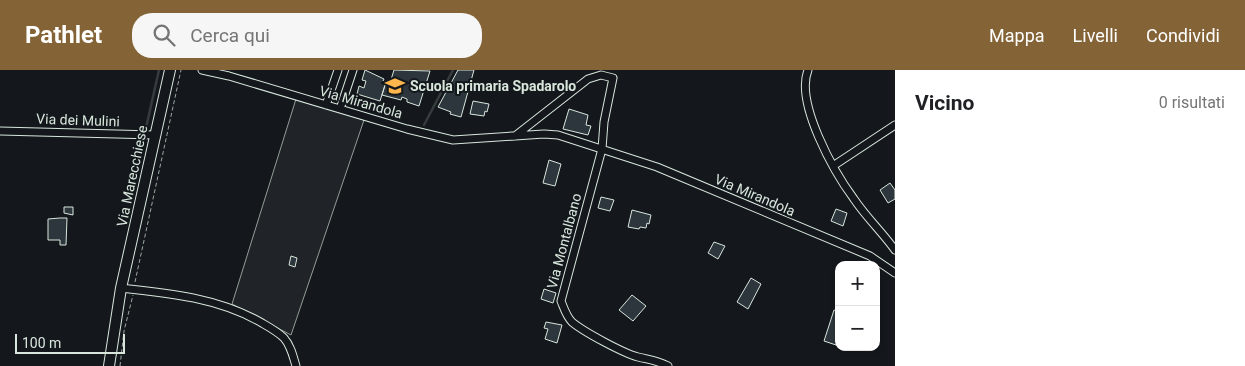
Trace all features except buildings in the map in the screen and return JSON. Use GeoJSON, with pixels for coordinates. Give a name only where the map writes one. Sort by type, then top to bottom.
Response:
{"type":"FeatureCollection","features":[{"type":"Feature","properties":{"kind":"main road","name":"Via Marecchiese"},"geometry":{"type":"LineString","coordinates":[[109,366],[121,288],[170,70]]}},
{"type":"Feature","properties":{"kind":"street","name":"Via Mirandola"},"geometry":{"type":"LineString","coordinates":[[202,70],[229,76],[407,129],[453,140],[558,135],[657,167],[870,256],[895,273]]}},
{"type":"Feature","properties":{"kind":"street"},"geometry":{"type":"LineString","coordinates":[[326,105],[338,70]]}},
{"type":"Feature","properties":{"kind":"street"},"geometry":{"type":"LineString","coordinates":[[340,109],[353,70]]}},
{"type":"Feature","properties":{"kind":"street"},"geometry":{"type":"LineString","coordinates":[[808,70],[804,85],[809,108],[814,126],[833,166],[856,202],[895,250]]}},
{"type":"Feature","properties":{"kind":"street"},"geometry":{"type":"LineString","coordinates":[[514,137],[588,79],[601,75],[613,78],[604,122],[602,149]]}},
{"type":"Feature","properties":{"kind":"street"},"geometry":{"type":"LineString","coordinates":[[833,166],[895,125]]}},
{"type":"Feature","properties":{"kind":"street","name":"Via dei Mulini"},"geometry":{"type":"LineString","coordinates":[[0,130],[154,135]]}},
{"type":"Feature","properties":{"kind":"street","name":"Via Montalbano"},"geometry":{"type":"LineString","coordinates":[[602,149],[561,301],[565,312],[572,322],[604,342],[637,357],[654,359],[668,366]]}},
{"type":"Feature","properties":{"kind":"street"},"geometry":{"type":"LineString","coordinates":[[121,288],[180,294],[252,317],[283,337],[291,349],[296,366]]}},
{"type":"Feature","properties":{"kind":"path"},"geometry":{"type":"LineString","coordinates":[[134,287],[181,70]]}},
{"type":"Feature","properties":{"kind":"path"},"geometry":{"type":"LineString","coordinates":[[120,366],[124,331],[133,292]]}},
{"type":"Feature","properties":{"kind":"shaded area"},"geometry":{"type":"Polygon","coordinates":[[[296,99],[364,120],[291,335],[232,304],[296,99]]]}},
{"type":"Feature","properties":{"kind":"waterway"},"geometry":{"type":"LineString","coordinates":[[146,128],[159,70]]}},
{"type":"Feature","properties":{"kind":"waterway"},"geometry":{"type":"LineString","coordinates":[[424,125],[453,70]]}},
{"type":"Feature","properties":{"kind":"place","name":"Scuola primaria Spadarolo"},"geometry":{"type":"Point","coordinates":[395,86]}}]}
